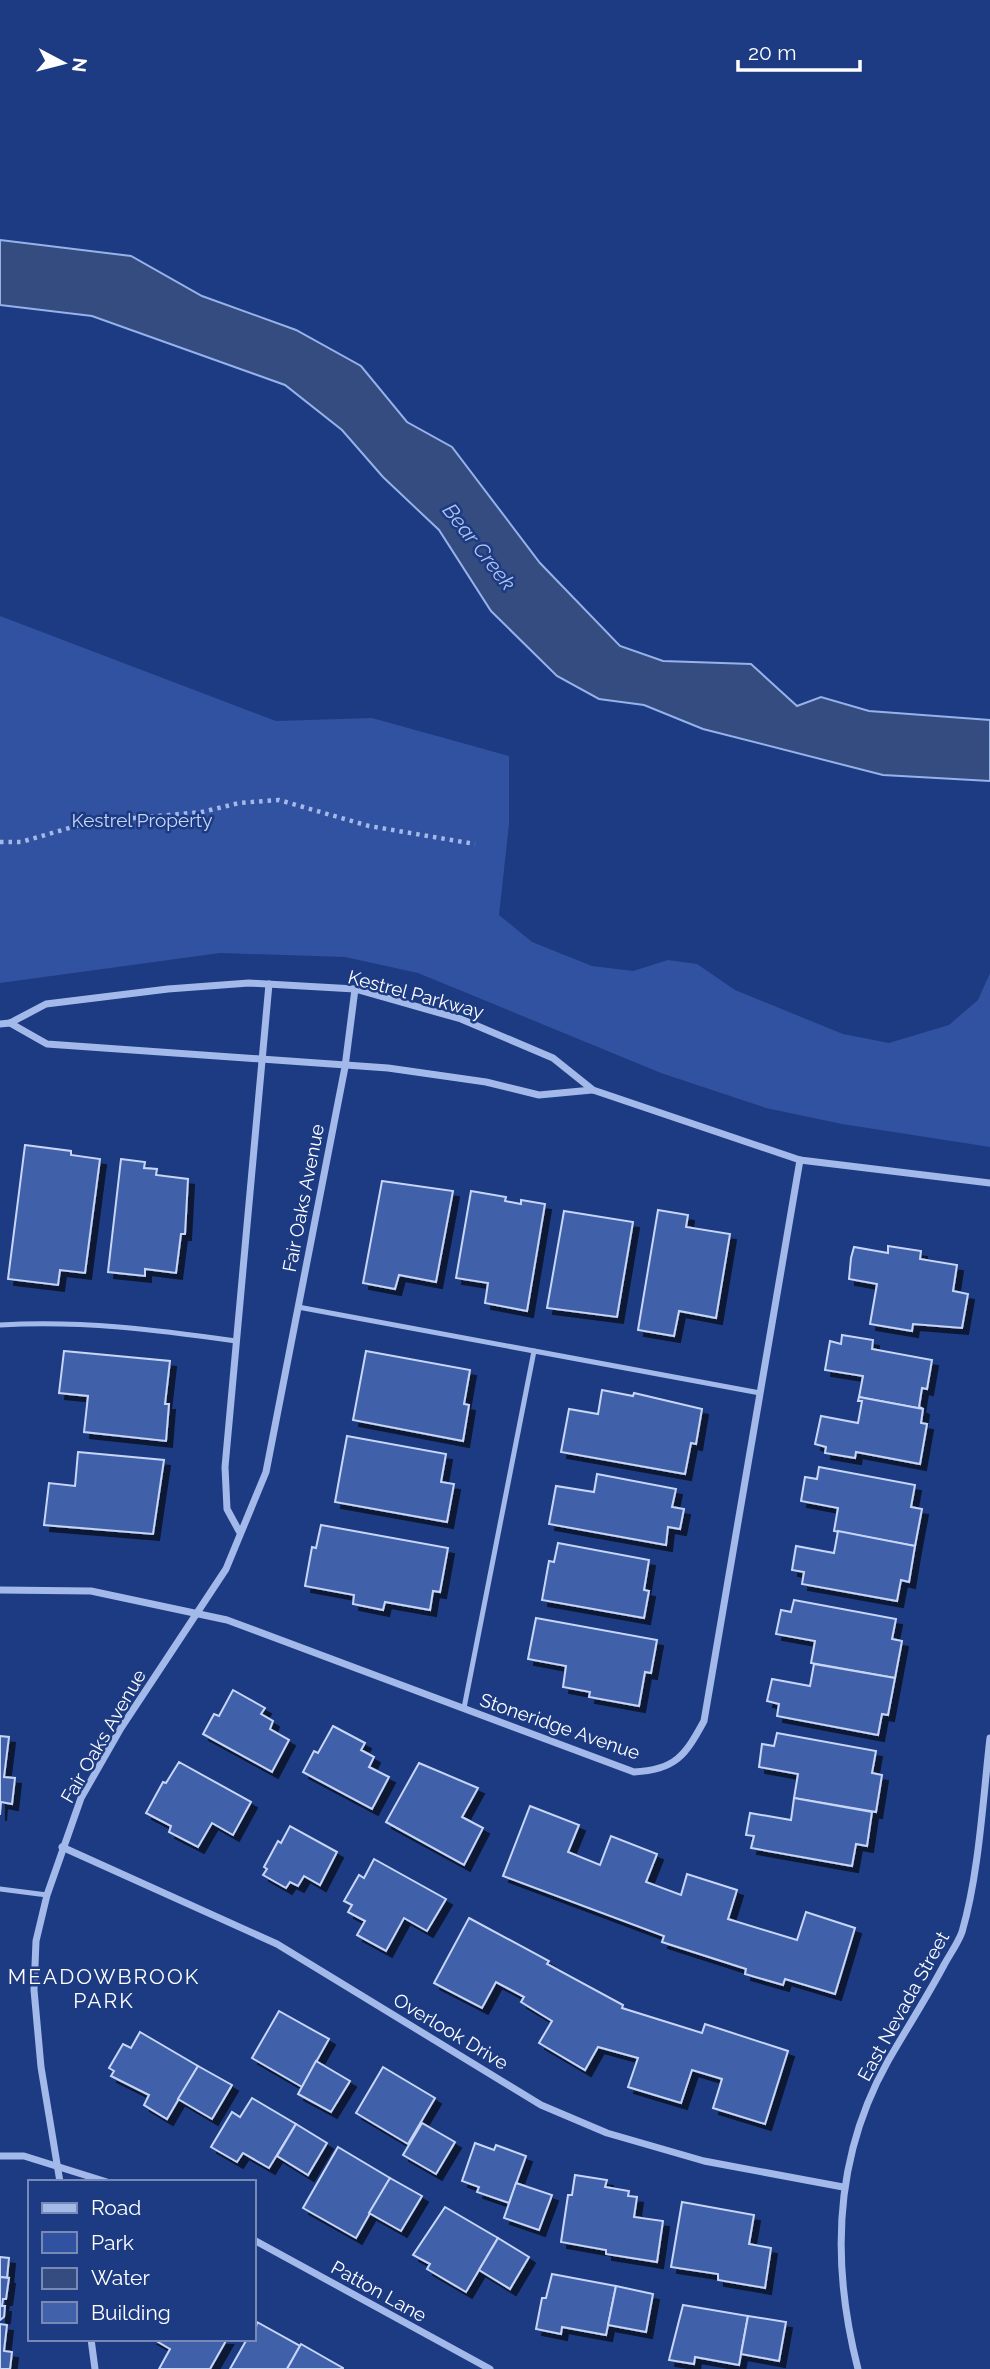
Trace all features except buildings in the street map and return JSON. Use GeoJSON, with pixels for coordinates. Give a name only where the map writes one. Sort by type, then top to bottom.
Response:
{"type":"FeatureCollection","features":[{"type":"Feature","properties":{"kind":"street","name":"Kestrel Parkway"},"geometry":{"type":"LineString","coordinates":[[0,1024],[10,1023],[46,1004],[167,989],[270,984],[355,989],[461,1019],[553,1058],[593,1090],[800,1160],[990,1183]]}},
{"type":"Feature","properties":{"kind":"street"},"geometry":{"type":"LineString","coordinates":[[239,1531],[227,1509],[225,1467],[270,984]]}},
{"type":"Feature","properties":{"kind":"street","name":"Fair Oaks Avenue"},"geometry":{"type":"LineString","coordinates":[[60,2180],[41,2067],[34,1990],[36,1941],[47,1895],[81,1798],[121,1728],[226,1569],[239,1531],[266,1472],[345,1067],[355,989]]}},
{"type":"Feature","properties":{"kind":"street","name":"Kestrel Parkway"},"geometry":{"type":"LineString","coordinates":[[10,1023],[47,1044],[388,1068],[486,1082],[539,1095],[593,1090]]}},
{"type":"Feature","properties":{"kind":"street","name":"Stoneridge Avenue"},"geometry":{"type":"LineString","coordinates":[[0,1590],[91,1591],[198,1614],[256,1630],[634,1772],[658,1771],[679,1759],[704,1721],[800,1160]]}},
{"type":"Feature","properties":{"kind":"street","name":"East Nevada Street"},"geometry":{"type":"LineString","coordinates":[[858,2369],[851,2342],[839,2250],[842,2187],[866,2111],[887,2062],[919,2012],[961,1933],[980,1827],[990,1738]]}},
{"type":"Feature","properties":{"kind":"street","name":"Overlook Drive"},"geometry":{"type":"LineString","coordinates":[[62,1847],[277,1944],[541,2105],[607,2133],[704,2161],[842,2187]]}},
{"type":"Feature","properties":{"kind":"street"},"geometry":{"type":"LineString","coordinates":[[0,2155],[24,2156],[57,2164],[101,2180]]}},
{"type":"Feature","properties":{"kind":"street","name":"Patton Lane"},"geometry":{"type":"LineString","coordinates":[[256,2241],[490,2369]]}},
{"type":"Feature","properties":{"kind":"street"},"geometry":{"type":"LineString","coordinates":[[91,2341],[95,2369]]}},
{"type":"Feature","properties":{"kind":"lane"},"geometry":{"type":"LineString","coordinates":[[298,1307],[760,1393]]}},
{"type":"Feature","properties":{"kind":"lane"},"geometry":{"type":"LineString","coordinates":[[0,1325],[55,1322],[146,1329],[236,1341]]}},
{"type":"Feature","properties":{"kind":"lane"},"geometry":{"type":"LineString","coordinates":[[464,1708],[534,1351]]}},
{"type":"Feature","properties":{"kind":"lane"},"geometry":{"type":"LineString","coordinates":[[0,1889],[47,1895]]}},
{"type":"Feature","properties":{"kind":"path"},"geometry":{"type":"LineString","coordinates":[[0,842],[21,842],[90,822],[202,812],[239,803],[279,800],[369,826],[475,844]]}},
{"type":"Feature","properties":{"kind":"green space","name":"Kestrel Property"},"geometry":{"type":"Polygon","coordinates":[[[0,616],[276,721],[372,718],[509,756],[509,824],[499,915],[532,942],[592,966],[633,971],[668,960],[697,964],[735,990],[843,1034],[889,1043],[949,1025],[978,1000],[990,973],[990,1147],[842,1124],[766,1108],[661,1073],[418,973],[345,957],[220,953],[0,983],[0,616]]]}},
{"type":"Feature","properties":{"kind":"water","name":"Bear Creek"},"geometry":{"type":"Polygon","coordinates":[[[0,240],[131,256],[202,296],[296,330],[361,366],[407,422],[452,447],[540,563],[620,646],[663,661],[751,664],[797,706],[821,697],[869,711],[990,720],[990,781],[883,775],[703,729],[644,705],[599,699],[557,676],[491,611],[439,530],[383,477],[342,430],[285,385],[92,316],[0,305],[0,240]]]}},
{"type":"Feature","properties":{"kind":"district","name":"MEADOWBROOK PARK"},"geometry":{"type":"Point","coordinates":[104,1989]}}]}
